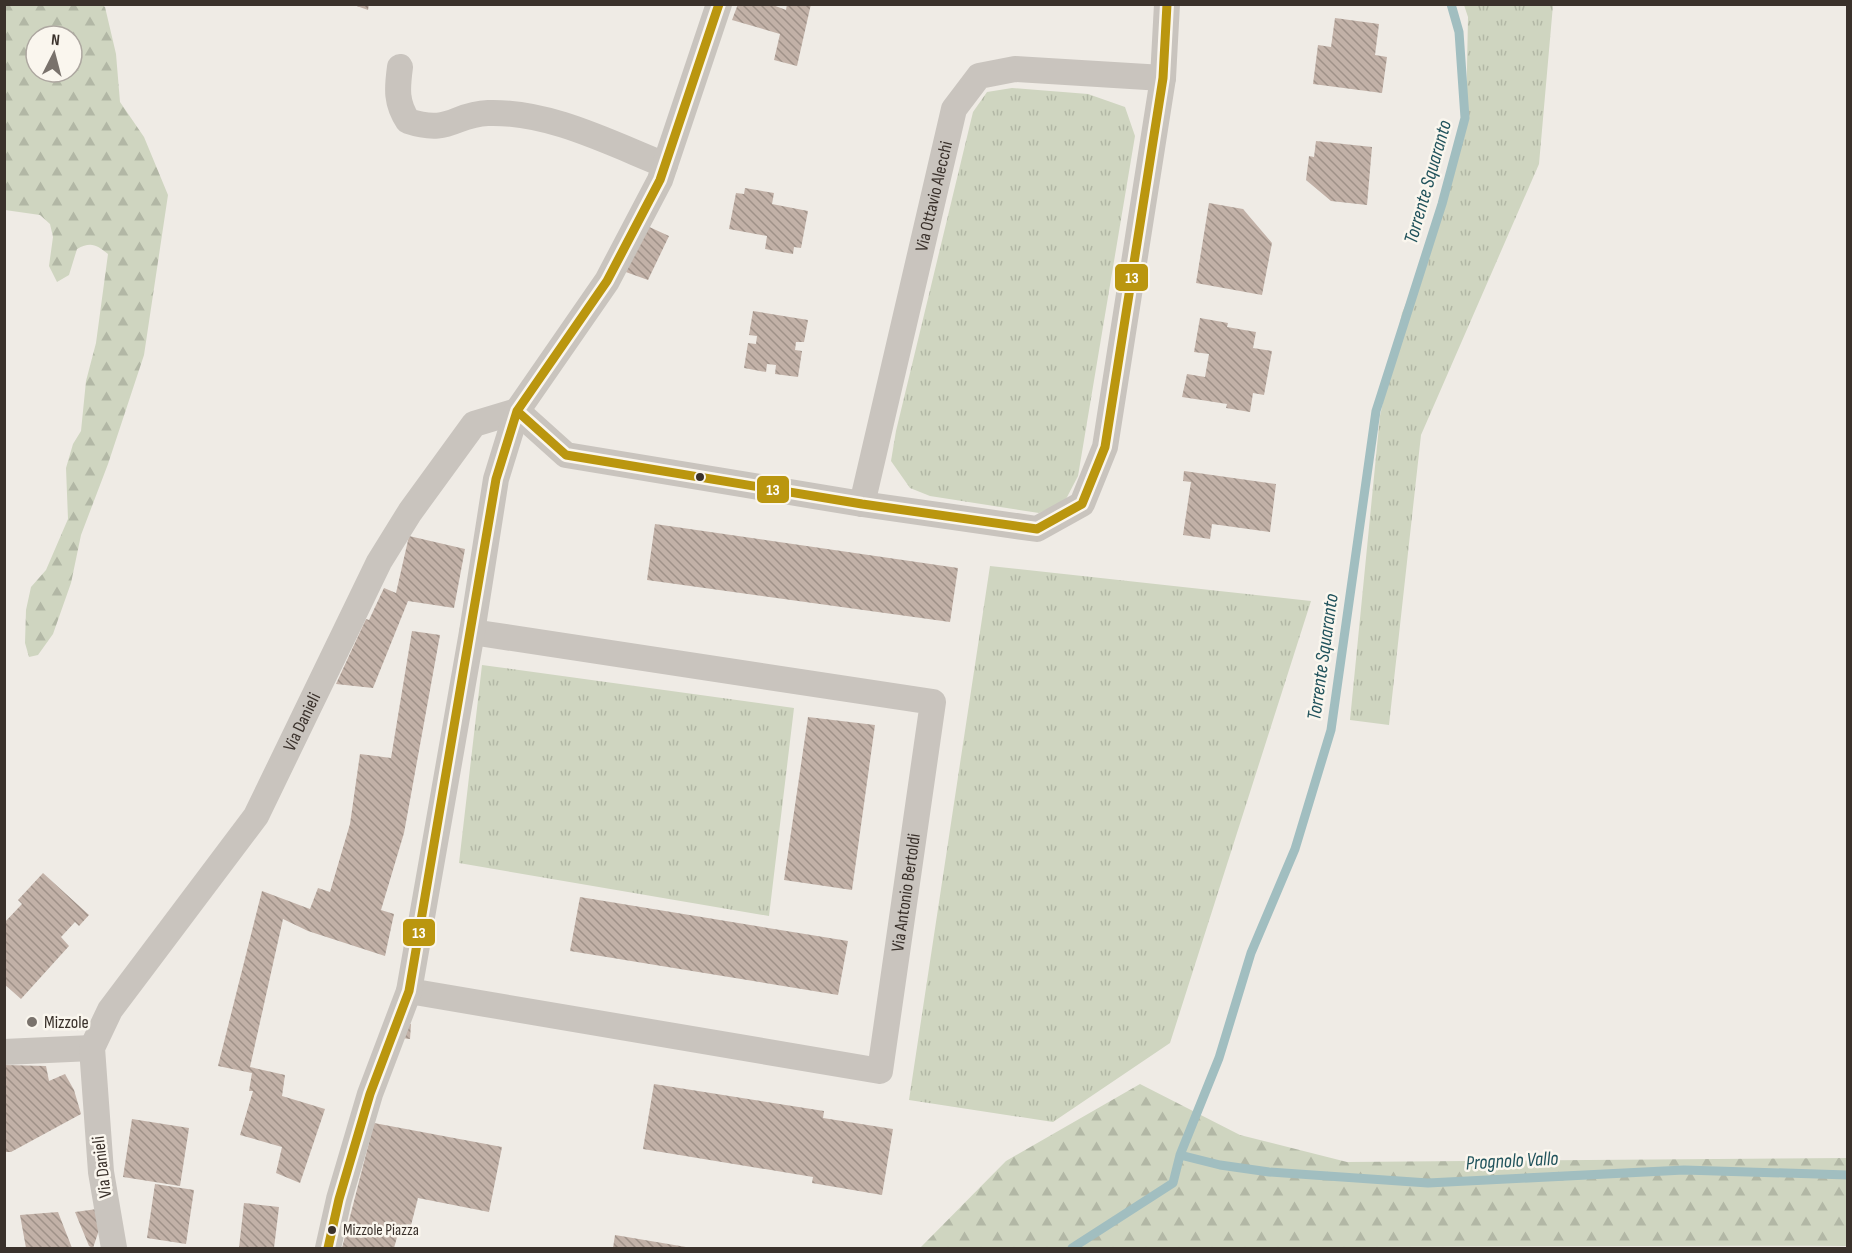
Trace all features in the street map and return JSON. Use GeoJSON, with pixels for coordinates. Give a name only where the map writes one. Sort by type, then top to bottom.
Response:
{"type":"FeatureCollection","features":[{"type":"Feature","properties":{"kind":"street"},"geometry":{"type":"LineString","coordinates":[[328,1248],[339,1199],[370,1094],[409,991],[472,632],[496,479],[517,411],[607,281],[665,165],[719,4]]}},
{"type":"Feature","properties":{"kind":"street"},"geometry":{"type":"LineString","coordinates":[[517,411],[566,455],[862,504],[1037,529],[1082,504],[1105,447],[1163,78],[1167,4]]}},
{"type":"Feature","properties":{"kind":"street"},"geometry":{"type":"LineString","coordinates":[[400,67],[396,91],[399,107],[408,122],[439,128],[486,112],[522,115],[578,130],[665,165]]}},
{"type":"Feature","properties":{"kind":"street","name":"Via Ottavio Alecchi"},"geometry":{"type":"LineString","coordinates":[[862,504],[954,109],[979,76],[1015,69],[1163,78]]}},
{"type":"Feature","properties":{"kind":"street","name":"Via Danieli"},"geometry":{"type":"LineString","coordinates":[[114,1248],[101,1172],[92,1048],[110,1011],[256,816],[379,562],[410,512],[474,424],[517,411]]}},
{"type":"Feature","properties":{"kind":"street","name":"Via Antonio Bertoldi"},"geometry":{"type":"LineString","coordinates":[[409,991],[880,1071],[933,702],[472,632]]}},
{"type":"Feature","properties":{"kind":"street"},"geometry":{"type":"LineString","coordinates":[[4,1052],[92,1048]]}},
{"type":"Feature","properties":{"kind":"green space"},"geometry":{"type":"Polygon","coordinates":[[[5,5],[102,5],[105,7],[116,54],[120,102],[144,137],[168,195],[144,355],[108,464],[81,535],[71,583],[53,634],[38,655],[29,657],[25,643],[26,610],[31,587],[46,570],[68,519],[66,468],[73,444],[81,431],[86,381],[96,343],[108,254],[94,245],[86,245],[77,249],[69,275],[57,282],[49,266],[53,237],[50,224],[40,215],[5,210],[5,5]]]}},
{"type":"Feature","properties":{"kind":"green space"},"geometry":{"type":"Polygon","coordinates":[[[1464,5],[1553,5],[1539,164],[1421,435],[1389,725],[1350,720],[1380,416],[1402,313],[1434,239],[1466,117],[1468,17],[1464,5]]]}},
{"type":"Feature","properties":{"kind":"green space"},"geometry":{"type":"Polygon","coordinates":[[[1012,88],[1088,94],[1125,107],[1135,136],[1078,476],[1065,501],[1039,513],[930,496],[910,488],[891,461],[896,431],[973,112],[987,92],[1012,88]]]}},
{"type":"Feature","properties":{"kind":"green space"},"geometry":{"type":"Polygon","coordinates":[[[990,566],[1311,601],[1170,1043],[1053,1122],[909,1100],[990,566]]]}},
{"type":"Feature","properties":{"kind":"green space"},"geometry":{"type":"Polygon","coordinates":[[[482,665],[794,708],[769,916],[459,863],[482,665]]]}},
{"type":"Feature","properties":{"kind":"green space"},"geometry":{"type":"Polygon","coordinates":[[[1140,1084],[1240,1135],[1347,1162],[1847,1158],[1847,1246],[920,1248],[1006,1161],[1140,1084]]]}},
{"type":"Feature","properties":{"kind":"building"},"geometry":{"type":"Polygon","coordinates":[[[351,4],[369,4],[368,10],[351,4]]]}},
{"type":"Feature","properties":{"kind":"building"},"geometry":{"type":"Polygon","coordinates":[[[738,4],[770,4],[786,10],[787,4],[811,4],[797,66],[774,60],[780,34],[732,20],[738,4]]]}},
{"type":"Feature","properties":{"kind":"building"},"geometry":{"type":"Polygon","coordinates":[[[1335,18],[1379,24],[1375,55],[1387,57],[1382,93],[1313,84],[1318,45],[1331,47],[1335,18]]]}},
{"type":"Feature","properties":{"kind":"building"},"geometry":{"type":"Polygon","coordinates":[[[1316,141],[1372,147],[1367,205],[1331,201],[1306,180],[1309,156],[1314,157],[1316,141]]]}},
{"type":"Feature","properties":{"kind":"building"},"geometry":{"type":"Polygon","coordinates":[[[745,188],[774,193],[772,204],[808,211],[801,248],[794,247],[793,254],[765,249],[767,236],[729,229],[736,193],[744,194],[745,188]]]}},
{"type":"Feature","properties":{"kind":"building"},"geometry":{"type":"Polygon","coordinates":[[[1209,203],[1243,209],[1272,243],[1262,295],[1196,283],[1209,203]]]}},
{"type":"Feature","properties":{"kind":"building"},"geometry":{"type":"Polygon","coordinates":[[[645,225],[669,236],[648,280],[623,271],[645,225]]]}},
{"type":"Feature","properties":{"kind":"building"},"geometry":{"type":"Polygon","coordinates":[[[753,311],[808,320],[804,342],[796,342],[795,350],[802,351],[798,377],[775,374],[776,365],[767,364],[766,372],[744,368],[748,343],[756,344],[757,336],[749,335],[753,311]]]}},
{"type":"Feature","properties":{"kind":"building"},"geometry":{"type":"Polygon","coordinates":[[[1200,318],[1228,323],[1227,327],[1256,332],[1253,348],[1272,351],[1264,395],[1253,393],[1250,412],[1226,408],[1227,404],[1182,397],[1187,374],[1205,377],[1209,354],[1194,352],[1200,318]]]}},
{"type":"Feature","properties":{"kind":"building"},"geometry":{"type":"Polygon","coordinates":[[[1184,471],[1276,484],[1270,532],[1212,524],[1210,539],[1183,535],[1191,482],[1183,481],[1184,471]]]}},
{"type":"Feature","properties":{"kind":"building"},"geometry":{"type":"Polygon","coordinates":[[[655,524],[958,568],[950,622],[647,580],[655,524]]]}},
{"type":"Feature","properties":{"kind":"building"},"geometry":{"type":"Polygon","coordinates":[[[409,536],[465,549],[454,608],[408,601],[373,688],[336,684],[366,619],[369,620],[384,588],[396,593],[409,536]]]}},
{"type":"Feature","properties":{"kind":"building"},"geometry":{"type":"Polygon","coordinates":[[[412,631],[440,635],[404,833],[381,910],[394,914],[385,956],[308,931],[283,919],[250,1067],[285,1075],[282,1096],[325,1109],[300,1183],[276,1173],[282,1147],[240,1135],[253,1091],[249,1091],[252,1073],[218,1066],[262,891],[310,909],[318,888],[330,892],[350,824],[360,754],[391,758],[412,631]]]}},
{"type":"Feature","properties":{"kind":"building"},"geometry":{"type":"Polygon","coordinates":[[[808,717],[875,725],[852,890],[784,880],[808,717]]]}},
{"type":"Feature","properties":{"kind":"building"},"geometry":{"type":"Polygon","coordinates":[[[43,873],[89,915],[79,926],[75,922],[61,937],[69,946],[21,999],[4,984],[4,923],[22,904],[18,900],[43,873]]]}},
{"type":"Feature","properties":{"kind":"building"},"geometry":{"type":"Polygon","coordinates":[[[580,897],[848,941],[838,995],[570,951],[580,897]]]}},
{"type":"Feature","properties":{"kind":"building"},"geometry":{"type":"Polygon","coordinates":[[[394,1023],[411,1024],[410,1039],[393,1037],[394,1023]]]}},
{"type":"Feature","properties":{"kind":"building"},"geometry":{"type":"Polygon","coordinates":[[[4,1065],[46,1066],[49,1081],[65,1074],[74,1090],[81,1114],[11,1152],[4,1152],[4,1065]]]}},
{"type":"Feature","properties":{"kind":"building"},"geometry":{"type":"Polygon","coordinates":[[[654,1084],[824,1111],[823,1118],[893,1129],[882,1195],[812,1183],[813,1177],[643,1149],[654,1084]]]}},
{"type":"Feature","properties":{"kind":"building"},"geometry":{"type":"Polygon","coordinates":[[[132,1119],[189,1128],[180,1186],[123,1177],[132,1119]]]}},
{"type":"Feature","properties":{"kind":"building"},"geometry":{"type":"Polygon","coordinates":[[[374,1123],[502,1147],[489,1212],[418,1198],[409,1233],[399,1230],[394,1248],[342,1248],[374,1123]]]}},
{"type":"Feature","properties":{"kind":"building"},"geometry":{"type":"Polygon","coordinates":[[[155,1184],[194,1190],[186,1244],[147,1238],[155,1184]]]}},
{"type":"Feature","properties":{"kind":"building"},"geometry":{"type":"Polygon","coordinates":[[[244,1203],[279,1207],[274,1248],[239,1248],[244,1203]]]}},
{"type":"Feature","properties":{"kind":"building"},"geometry":{"type":"Polygon","coordinates":[[[97,1209],[99,1230],[93,1248],[89,1246],[75,1212],[97,1209]]]}},
{"type":"Feature","properties":{"kind":"building"},"geometry":{"type":"Polygon","coordinates":[[[58,1212],[72,1248],[26,1248],[20,1215],[58,1212]]]}},
{"type":"Feature","properties":{"kind":"building"},"geometry":{"type":"Polygon","coordinates":[[[615,1235],[686,1247],[686,1248],[613,1248],[615,1235]]]}},
{"type":"Feature","properties":{"kind":"waterway","name":"Torrente Squaranto"},"geometry":{"type":"LineString","coordinates":[[1072,1248],[1173,1183],[1180,1155],[1219,1058],[1251,953],[1295,849],[1331,730],[1376,411],[1442,204],[1465,118],[1459,32],[1451,4]]}},
{"type":"Feature","properties":{"kind":"waterway","name":"Prognolo Vallo"},"geometry":{"type":"LineString","coordinates":[[1180,1155],[1220,1165],[1269,1172],[1428,1183],[1684,1170],[1848,1175]]}},
{"type":"Feature","properties":{"kind":"transit line","name":"13"},"geometry":{"type":"LineString","coordinates":[[328,1248],[339,1199],[370,1094],[409,991],[496,479],[517,411],[607,281],[660,180],[719,4]]}},
{"type":"Feature","properties":{"kind":"transit line","name":"13"},"geometry":{"type":"LineString","coordinates":[[517,411],[566,455],[862,504],[1037,529],[1082,504],[1105,447],[1163,78],[1167,4]]}},
{"type":"Feature","properties":{"kind":"place","name":"Mizzole"},"geometry":{"type":"Point","coordinates":[32,1022]}},
{"type":"Feature","properties":{"kind":"place","name":"Mizzole Piazza"},"geometry":{"type":"Point","coordinates":[332,1230]}}]}
